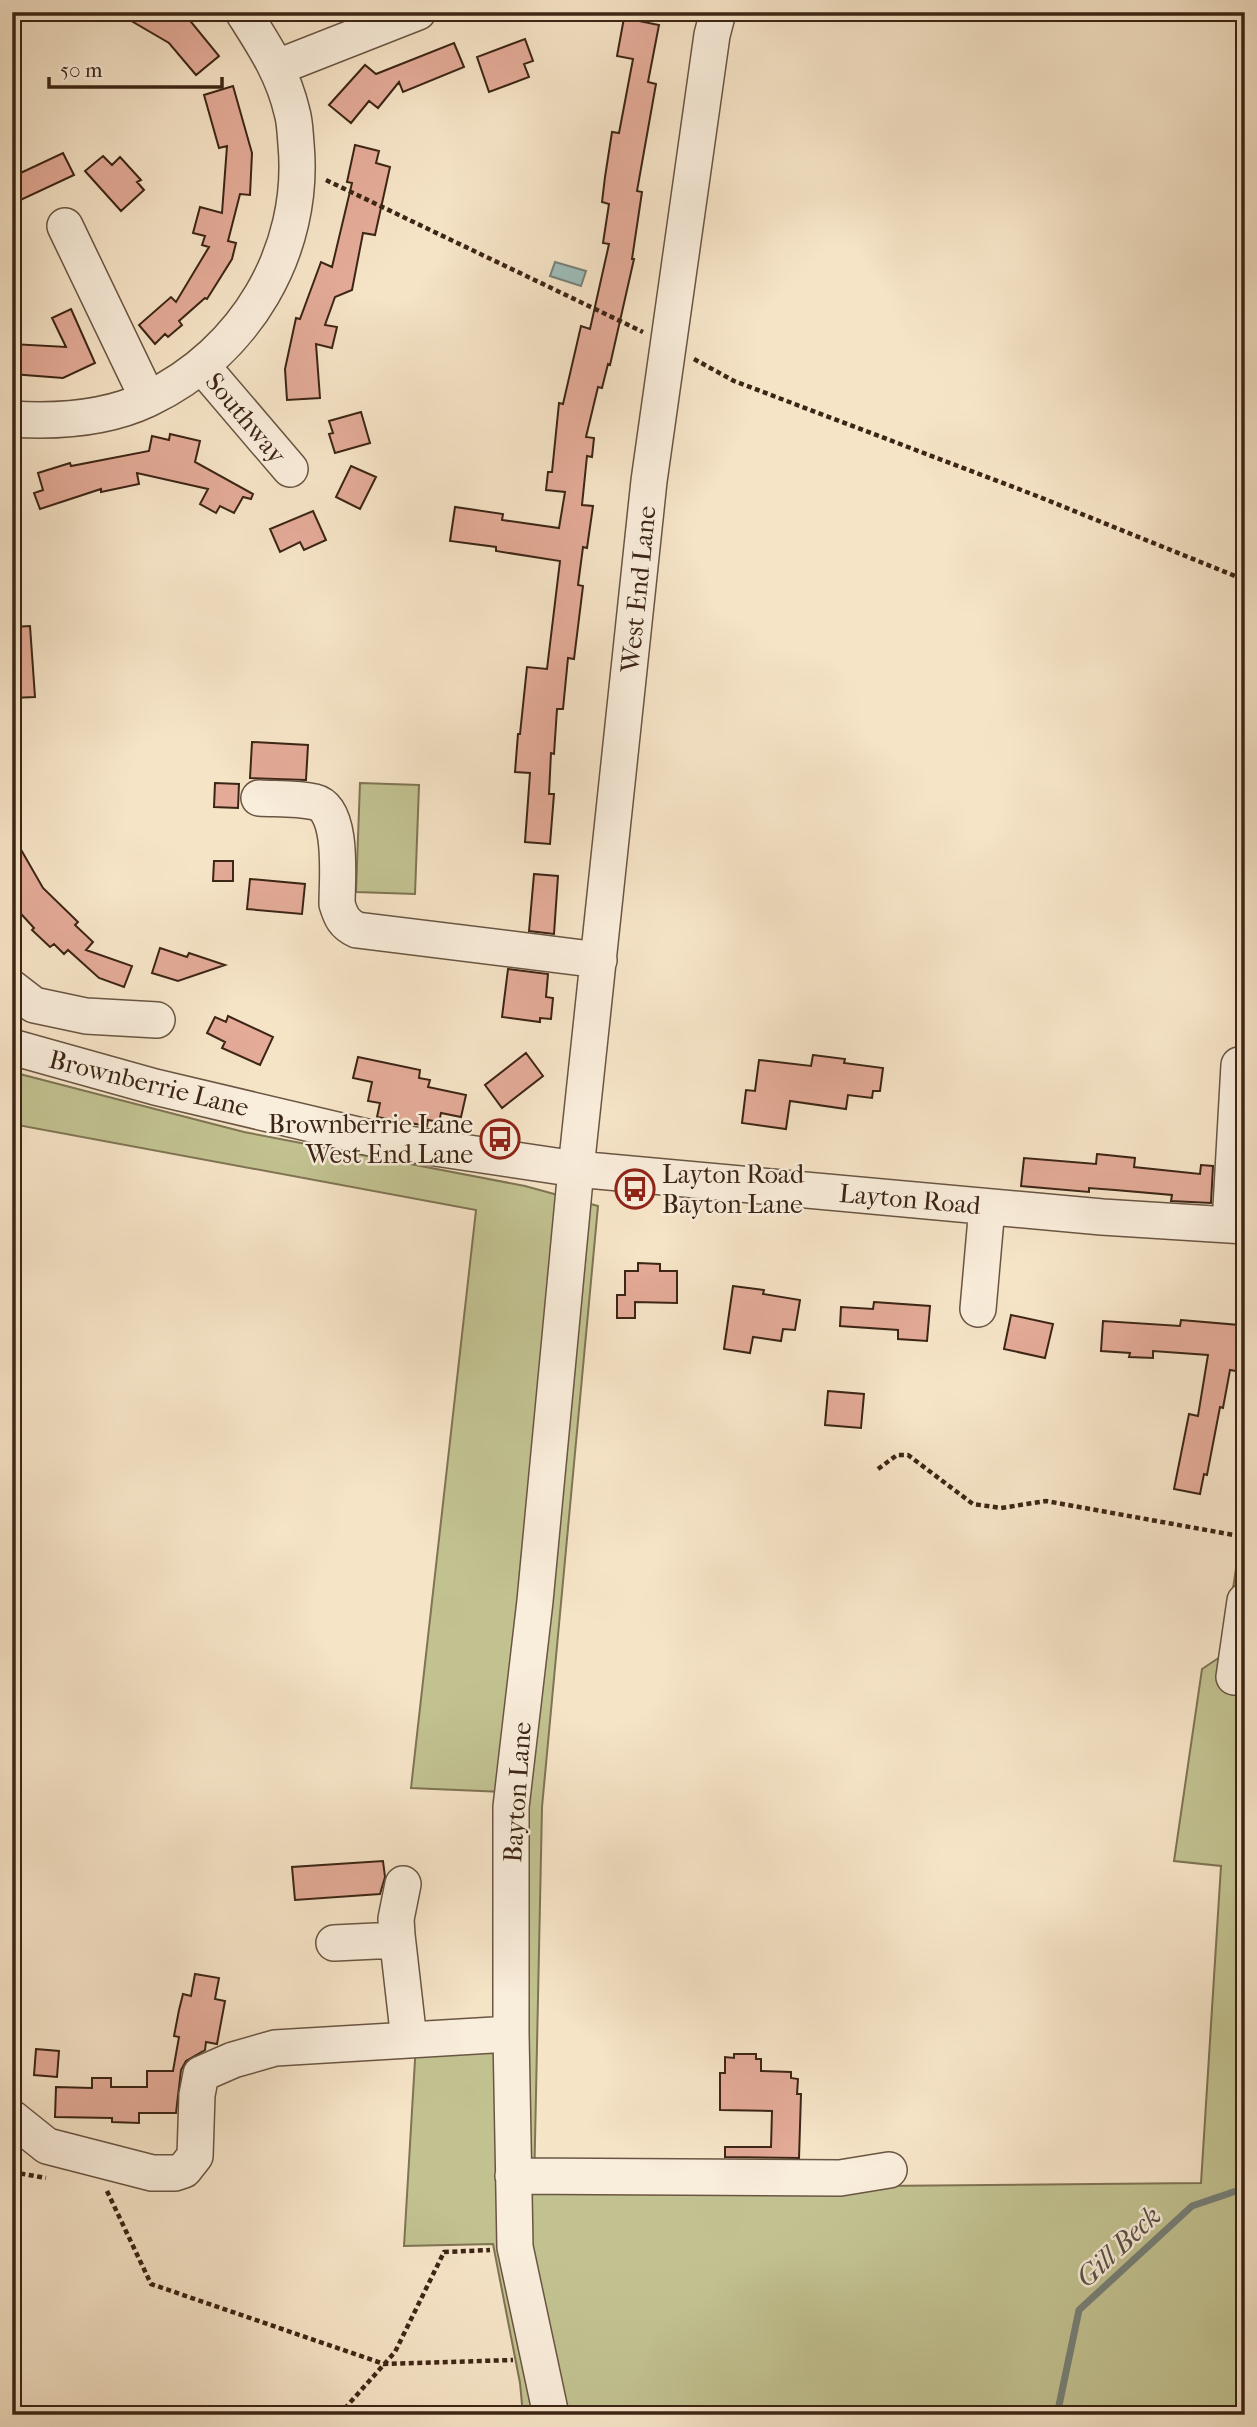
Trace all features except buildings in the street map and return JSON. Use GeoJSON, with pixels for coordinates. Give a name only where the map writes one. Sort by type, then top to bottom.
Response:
{"type":"FeatureCollection","features":[{"type":"Feature","properties":{"kind":"street","name":"Southway"},"geometry":{"type":"LineString","coordinates":[[12,419],[51,422],[100,415],[148,399],[202,366],[243,325],[274,275],[293,219],[298,166],[293,113],[278,67],[243,12]]}},
{"type":"Feature","properties":{"kind":"street"},"geometry":{"type":"LineString","coordinates":[[278,67],[418,12]]}},
{"type":"Feature","properties":{"kind":"street","name":"West End Lane"},"geometry":{"type":"LineString","coordinates":[[576,1169],[649,481],[712,35],[718,12]]}},
{"type":"Feature","properties":{"kind":"street"},"geometry":{"type":"LineString","coordinates":[[65,226],[148,399]]}},
{"type":"Feature","properties":{"kind":"street","name":"Southway"},"geometry":{"type":"LineString","coordinates":[[202,366],[290,469]]}},
{"type":"Feature","properties":{"kind":"street"},"geometry":{"type":"LineString","coordinates":[[259,798],[317,803],[326,809],[335,827],[337,904],[340,916],[347,925],[357,930],[598,960]]}},
{"type":"Feature","properties":{"kind":"street"},"geometry":{"type":"LineString","coordinates":[[12,988],[34,1005],[86,1016],[157,1020]]}},
{"type":"Feature","properties":{"kind":"street","name":"Brownberrie Lane"},"geometry":{"type":"LineString","coordinates":[[12,1047],[155,1087],[375,1139],[576,1169]]}},
{"type":"Feature","properties":{"kind":"street"},"geometry":{"type":"LineString","coordinates":[[1237,1226],[1239,1065]]}},
{"type":"Feature","properties":{"kind":"street","name":"Layton Road"},"geometry":{"type":"LineString","coordinates":[[576,1169],[1237,1226]]}},
{"type":"Feature","properties":{"kind":"street","name":"Bayton Lane"},"geometry":{"type":"LineString","coordinates":[[551,2415],[515,2247],[512,1807],[535,1601],[576,1169]]}},
{"type":"Feature","properties":{"kind":"street"},"geometry":{"type":"LineString","coordinates":[[978,1309],[986,1206]]}},
{"type":"Feature","properties":{"kind":"street"},"geometry":{"type":"LineString","coordinates":[[1234,1677],[1245,1601]]}},
{"type":"Feature","properties":{"kind":"street"},"geometry":{"type":"LineString","coordinates":[[403,1884],[396,1919],[409,2040]]}},
{"type":"Feature","properties":{"kind":"street"},"geometry":{"type":"LineString","coordinates":[[334,1943],[397,1940]]}},
{"type":"Feature","properties":{"kind":"street"},"geometry":{"type":"LineString","coordinates":[[12,2118],[49,2162],[175,2173],[184,2170],[195,2156],[197,2095],[201,2074],[233,2060],[275,2048],[512,2034]]}},
{"type":"Feature","properties":{"kind":"street"},"geometry":{"type":"LineString","coordinates":[[513,2176],[840,2178],[889,2170]]}},
{"type":"Feature","properties":{"kind":"path"},"geometry":{"type":"LineString","coordinates":[[298,166],[668,345],[734,381],[1035,495],[1245,580]]}},
{"type":"Feature","properties":{"kind":"path"},"geometry":{"type":"LineString","coordinates":[[878,1469],[897,1455],[908,1455],[973,1504],[1001,1508],[1046,1501],[1245,1537]]}},
{"type":"Feature","properties":{"kind":"path"},"geometry":{"type":"LineString","coordinates":[[12,2172],[49,2162]]}},
{"type":"Feature","properties":{"kind":"path"},"geometry":{"type":"LineString","coordinates":[[105,2187],[151,2284],[384,2364],[539,2359]]}},
{"type":"Feature","properties":{"kind":"path"},"geometry":{"type":"LineString","coordinates":[[339,2415],[395,2352],[444,2252],[515,2247]]}},
{"type":"Feature","properties":{"kind":"green space"},"geometry":{"type":"Polygon","coordinates":[[[360,783],[419,785],[415,894],[356,892],[360,783]]]}},
{"type":"Feature","properties":{"kind":"green space"},"geometry":{"type":"Polygon","coordinates":[[[12,1072],[244,1132],[525,1186],[598,1206],[542,1807],[534,2189],[1201,2183],[1221,1866],[1174,1861],[1202,1669],[1223,1655],[1245,1522],[1245,2415],[523,2415],[520,2383],[493,2244],[404,2246],[417,2026],[499,2020],[504,1792],[411,1788],[476,1210],[12,1124],[12,1072]]]}},
{"type":"Feature","properties":{"kind":"water"},"geometry":{"type":"Polygon","coordinates":[[[555,262],[586,271],[581,286],[550,276],[555,262]]]}},
{"type":"Feature","properties":{"kind":"waterway","name":"Gill Beck"},"geometry":{"type":"LineString","coordinates":[[1057,2415],[1079,2310],[1192,2206],[1245,2188]]}},
{"type":"Feature","properties":{"kind":"place","name":"Brownberrie Lane West End Lane"},"geometry":{"type":"Point","coordinates":[500,1139]}},
{"type":"Feature","properties":{"kind":"place","name":"Layton Road Bayton Lane"},"geometry":{"type":"Point","coordinates":[635,1189]}}]}
